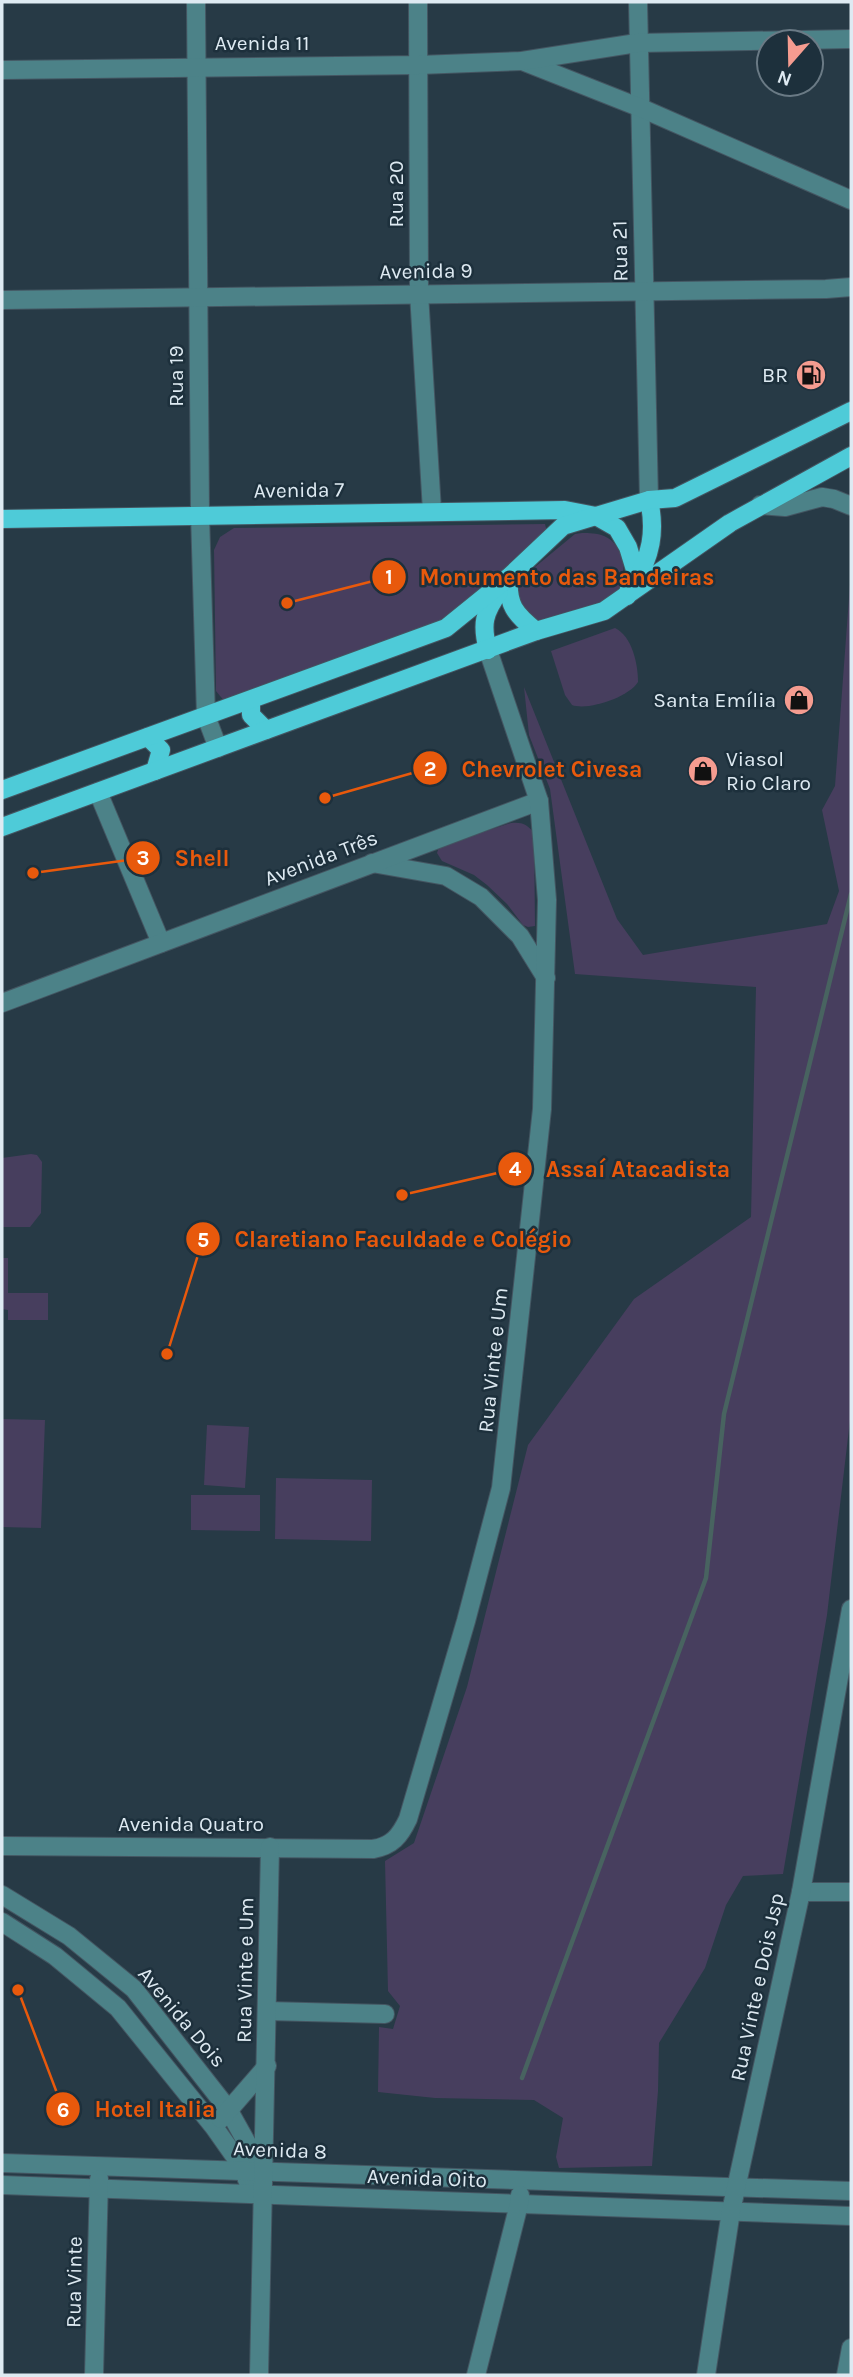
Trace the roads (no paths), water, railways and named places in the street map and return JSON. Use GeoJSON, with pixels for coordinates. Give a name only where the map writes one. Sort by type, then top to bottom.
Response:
{"type":"FeatureCollection","features":[{"type":"Feature","properties":{"kind":"main road"},"geometry":{"type":"LineString","coordinates":[[2,790],[446,628],[509,577],[563,526],[649,500],[675,498],[851,411]]}},
{"type":"Feature","properties":{"kind":"main road"},"geometry":{"type":"LineString","coordinates":[[4,822],[98,792],[536,631],[604,611],[720,528],[851,456]]}},
{"type":"Feature","properties":{"kind":"main road"},"geometry":{"type":"LineString","coordinates":[[627,596],[644,568],[651,550],[652,514],[649,500]]}},
{"type":"Feature","properties":{"kind":"main road","name":"Avenida 7"},"geometry":{"type":"LineString","coordinates":[[2,519],[565,510],[596,516]]}},
{"type":"Feature","properties":{"kind":"main road"},"geometry":{"type":"LineString","coordinates":[[596,516],[617,528],[628,547],[635,570],[627,596]]}},
{"type":"Feature","properties":{"kind":"main road"},"geometry":{"type":"LineString","coordinates":[[509,577],[508,593],[512,607],[522,620],[536,631]]}},
{"type":"Feature","properties":{"kind":"main road"},"geometry":{"type":"LineString","coordinates":[[488,650],[483,632],[487,609],[509,577]]}},
{"type":"Feature","properties":{"kind":"main road"},"geometry":{"type":"LineString","coordinates":[[251,700],[251,715],[266,730]]}},
{"type":"Feature","properties":{"kind":"main road"},"geometry":{"type":"LineString","coordinates":[[148,737],[162,750],[155,771]]}},
{"type":"Feature","properties":{"kind":"street","name":"Rua 19"},"geometry":{"type":"LineString","coordinates":[[196,2],[200,514],[206,716],[218,748]]}},
{"type":"Feature","properties":{"kind":"street","name":"Rua 20"},"geometry":{"type":"LineString","coordinates":[[418,2],[419,293],[432,511]]}},
{"type":"Feature","properties":{"kind":"street","name":"Rua 21"},"geometry":{"type":"LineString","coordinates":[[638,2],[649,500]]}},
{"type":"Feature","properties":{"kind":"street","name":"Avenida 11"},"geometry":{"type":"LineString","coordinates":[[2,70],[419,65],[522,61],[637,43],[851,39]]}},
{"type":"Feature","properties":{"kind":"street","name":"Avenida 11"},"geometry":{"type":"LineString","coordinates":[[522,61],[641,108],[851,200]]}},
{"type":"Feature","properties":{"kind":"street","name":"Avenida 9"},"geometry":{"type":"LineString","coordinates":[[2,300],[851,287]]}},
{"type":"Feature","properties":{"kind":"street"},"geometry":{"type":"LineString","coordinates":[[760,505],[785,507],[822,497],[851,506]]}},
{"type":"Feature","properties":{"kind":"street","name":"Rua Vinte e Um"},"geometry":{"type":"LineString","coordinates":[[380,1848],[402,1833],[408,1819],[466,1621],[501,1488],[542,1109],[547,900],[539,801],[488,650]]}},
{"type":"Feature","properties":{"kind":"street"},"geometry":{"type":"LineString","coordinates":[[98,792],[161,943]]}},
{"type":"Feature","properties":{"kind":"street","name":"Avenida Três"},"geometry":{"type":"LineString","coordinates":[[2,1003],[539,801]]}},
{"type":"Feature","properties":{"kind":"street"},"geometry":{"type":"LineString","coordinates":[[372,863],[446,876],[481,897],[520,936],[546,979]]}},
{"type":"Feature","properties":{"kind":"street","name":"Rua Vinte e Dois Jsp"},"geometry":{"type":"LineString","coordinates":[[706,2375],[731,2211],[801,1892],[851,1609]]}},
{"type":"Feature","properties":{"kind":"street"},"geometry":{"type":"LineString","coordinates":[[846,1640],[851,1688]]}},
{"type":"Feature","properties":{"kind":"street","name":"Avenida Quatro"},"geometry":{"type":"LineString","coordinates":[[2,1846],[380,1848]]}},
{"type":"Feature","properties":{"kind":"street","name":"Rua Vinte e Um"},"geometry":{"type":"LineString","coordinates":[[254,2172],[267,2066],[270,1847]]}},
{"type":"Feature","properties":{"kind":"street"},"geometry":{"type":"LineString","coordinates":[[801,1892],[851,1892]]}},
{"type":"Feature","properties":{"kind":"street","name":"Avenida Dois"},"geometry":{"type":"LineString","coordinates":[[2,1895],[69,1936],[134,1989],[228,2109],[254,2172]]}},
{"type":"Feature","properties":{"kind":"street","name":"Avenida Dois"},"geometry":{"type":"LineString","coordinates":[[2,1922],[55,1956],[118,2008],[254,2172]]}},
{"type":"Feature","properties":{"kind":"street"},"geometry":{"type":"LineString","coordinates":[[267,2011],[385,2014]]}},
{"type":"Feature","properties":{"kind":"street"},"geometry":{"type":"LineString","coordinates":[[214,2127],[267,2066]]}},
{"type":"Feature","properties":{"kind":"street","name":"Avenida 8"},"geometry":{"type":"LineString","coordinates":[[2,2163],[851,2192]]}},
{"type":"Feature","properties":{"kind":"street","name":"Rua Vinte"},"geometry":{"type":"LineString","coordinates":[[94,2375],[99,2166]]}},
{"type":"Feature","properties":{"kind":"street"},"geometry":{"type":"LineString","coordinates":[[254,2172],[263,2220],[259,2375]]}},
{"type":"Feature","properties":{"kind":"street"},"geometry":{"type":"LineString","coordinates":[[432,2178],[433,2201]]}},
{"type":"Feature","properties":{"kind":"street"},"geometry":{"type":"LineString","coordinates":[[476,2375],[519,2204],[520,2180]]}},
{"type":"Feature","properties":{"kind":"street","name":"Avenida Oito"},"geometry":{"type":"LineString","coordinates":[[2,2185],[851,2216]]}},
{"type":"Feature","properties":{"kind":"street"},"geometry":{"type":"LineString","coordinates":[[846,2375],[851,2348]]}},
{"type":"Feature","properties":{"kind":"waterway"},"geometry":{"type":"LineString","coordinates":[[522,2078],[706,1578],[724,1414],[851,894]]}},
{"type":"Feature","properties":{"kind":"place","name":"BR"},"geometry":{"type":"Point","coordinates":[811,375]}},
{"type":"Feature","properties":{"kind":"place","name":"Monumento das Bandeiras"},"geometry":{"type":"Point","coordinates":[287,603]}},
{"type":"Feature","properties":{"kind":"place","name":"Santa Emília"},"geometry":{"type":"Point","coordinates":[799,700]}},
{"type":"Feature","properties":{"kind":"place","name":"Viasol Rio Claro"},"geometry":{"type":"Point","coordinates":[703,771]}},
{"type":"Feature","properties":{"kind":"place","name":"Chevrolet Civesa"},"geometry":{"type":"Point","coordinates":[325,798]}},
{"type":"Feature","properties":{"kind":"place","name":"Shell"},"geometry":{"type":"Point","coordinates":[33,873]}},
{"type":"Feature","properties":{"kind":"place","name":"Assaí Atacadista"},"geometry":{"type":"Point","coordinates":[402,1195]}},
{"type":"Feature","properties":{"kind":"place","name":"Claretiano Faculdade e Colégio"},"geometry":{"type":"Point","coordinates":[167,1354]}},
{"type":"Feature","properties":{"kind":"place","name":"Hotel Italia"},"geometry":{"type":"Point","coordinates":[18,1990]}}]}
